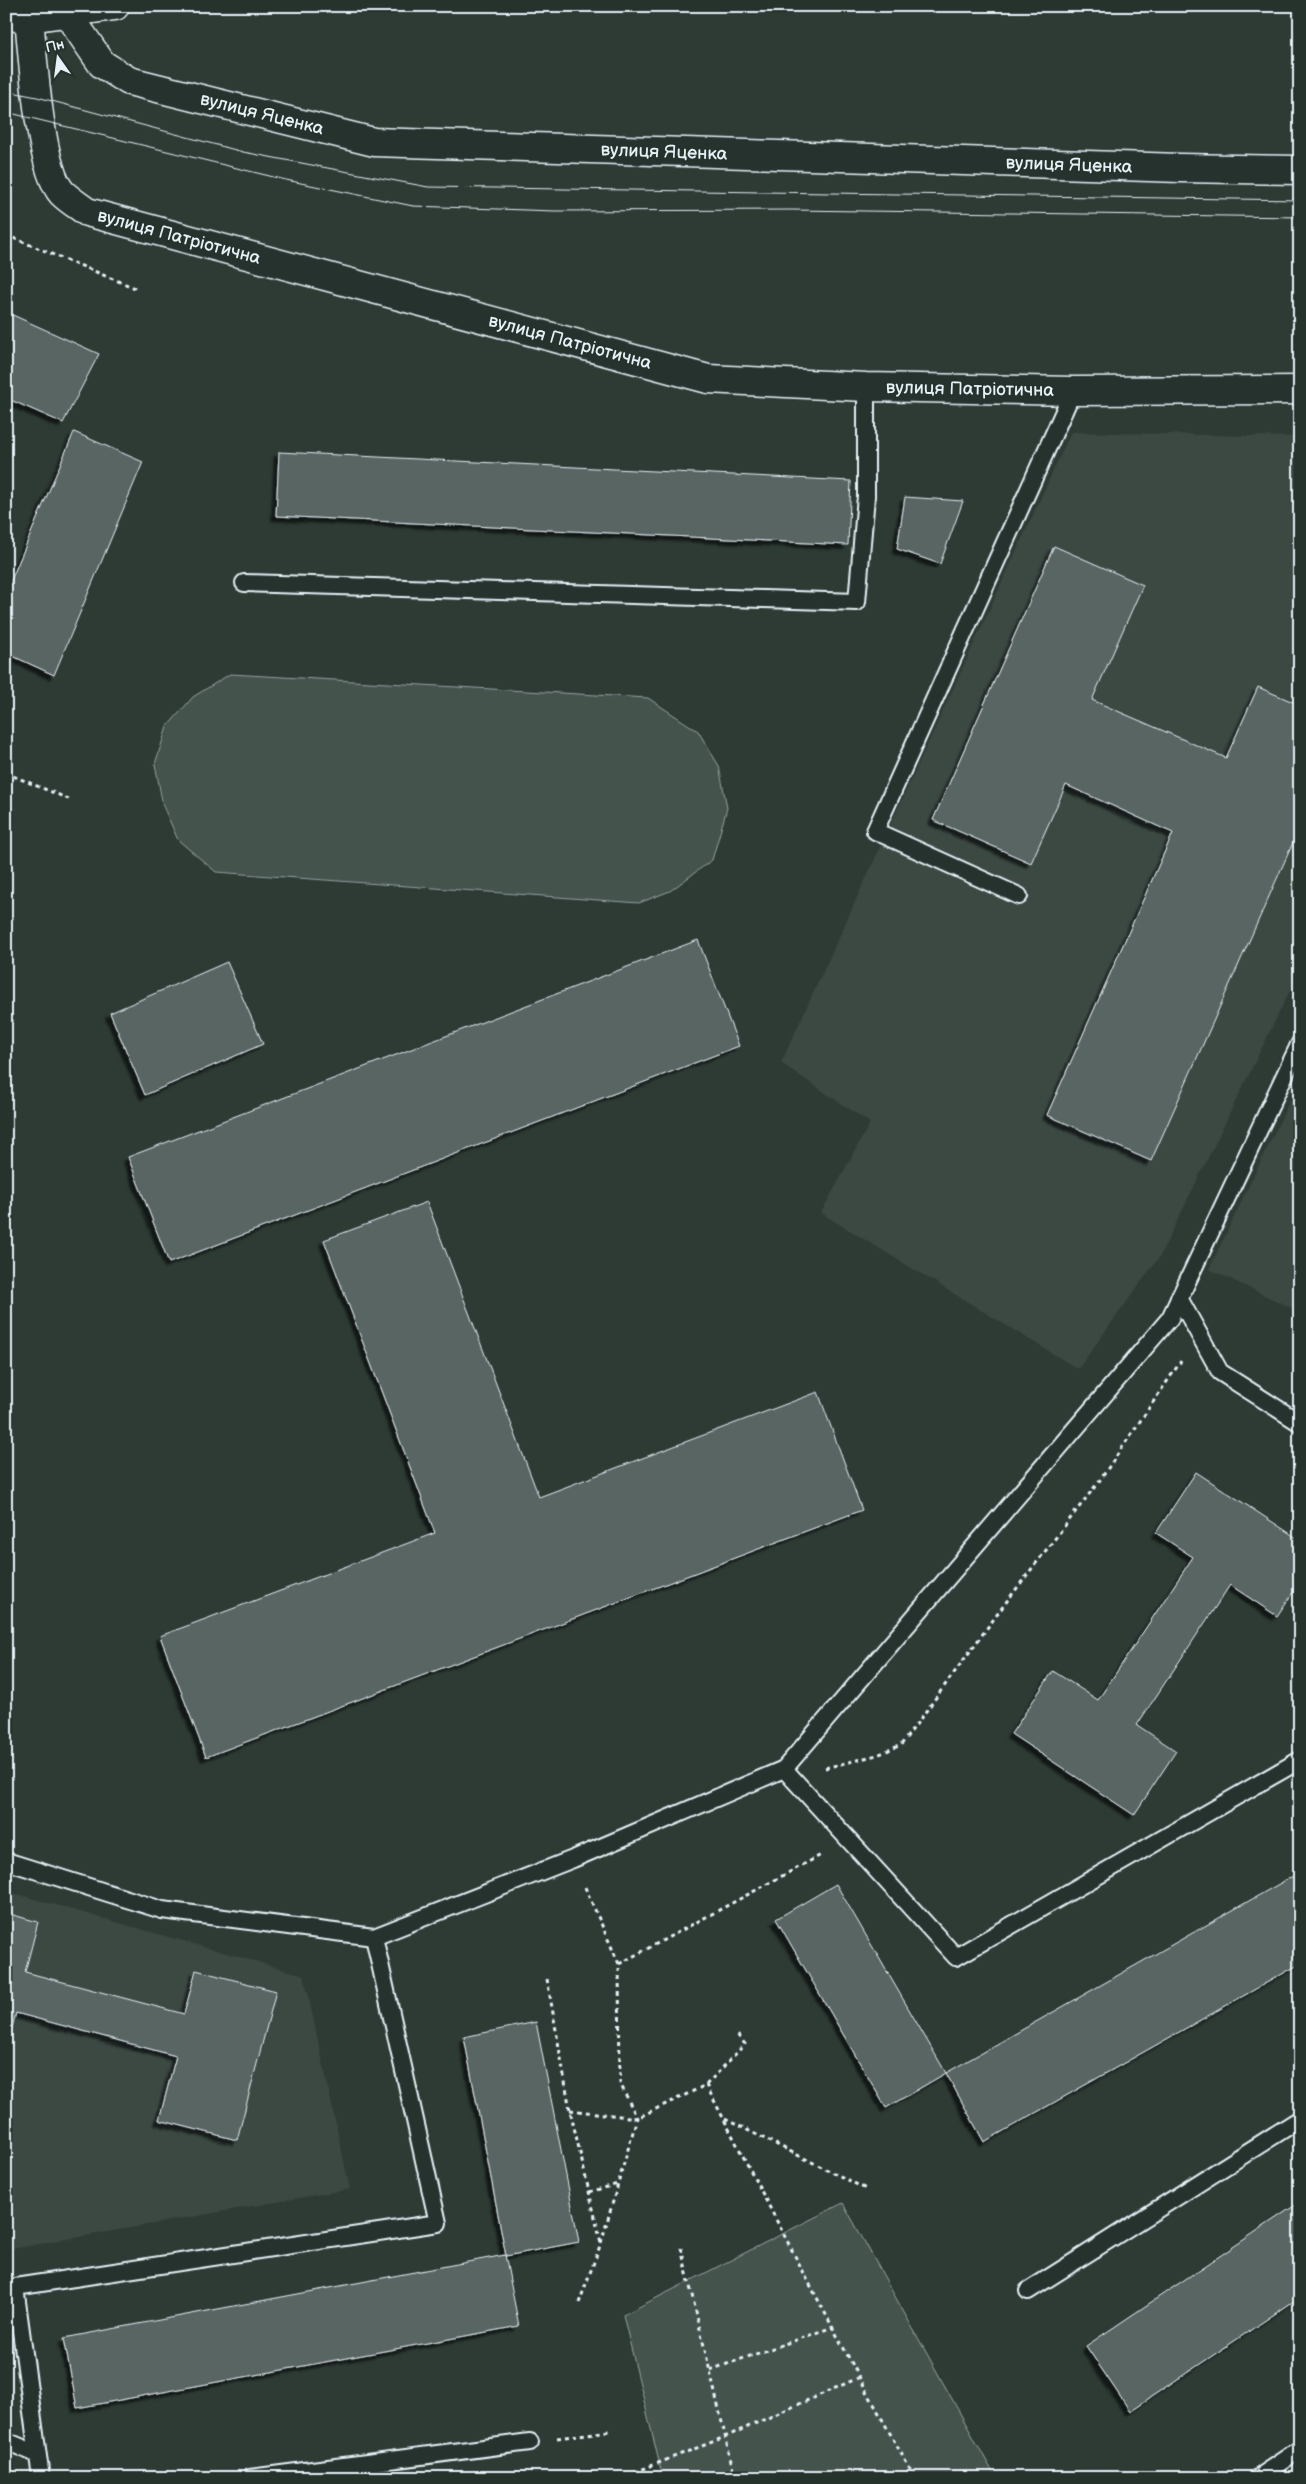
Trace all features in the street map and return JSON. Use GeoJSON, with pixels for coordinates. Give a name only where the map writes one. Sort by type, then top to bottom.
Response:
{"type":"FeatureCollection","features":[{"type":"Feature","properties":{"kind":"street"},"geometry":{"type":"LineString","coordinates":[[18,17],[69,9],[115,6]]}},
{"type":"Feature","properties":{"kind":"street","name":"вулиця Яценка"},"geometry":{"type":"LineString","coordinates":[[69,9],[102,64],[129,81],[374,142],[1180,168],[1300,170]]}},
{"type":"Feature","properties":{"kind":"street","name":"вулиця Патріотична"},"geometry":{"type":"LineString","coordinates":[[18,17],[37,97],[48,165],[62,192],[87,212],[708,379],[866,387],[1072,391],[1300,390]]}},
{"type":"Feature","properties":{"kind":"lane"},"geometry":{"type":"LineString","coordinates":[[244,583],[858,602],[866,496],[866,387]]}},
{"type":"Feature","properties":{"kind":"lane"},"geometry":{"type":"LineString","coordinates":[[1019,896],[875,831],[1072,391]]}},
{"type":"Feature","properties":{"kind":"lane"},"geometry":{"type":"LineString","coordinates":[[6,1860],[162,1910],[374,1937],[573,1859],[784,1769],[1170,1318],[1300,1043]]}},
{"type":"Feature","properties":{"kind":"lane"},"geometry":{"type":"LineString","coordinates":[[1179,1298],[1220,1372],[1300,1423]]}},
{"type":"Feature","properties":{"kind":"lane"},"geometry":{"type":"LineString","coordinates":[[784,1769],[956,1957],[1300,1760]]}},
{"type":"Feature","properties":{"kind":"lane"},"geometry":{"type":"LineString","coordinates":[[41,2478],[15,2287],[438,2223],[374,1937]]}},
{"type":"Feature","properties":{"kind":"lane"},"geometry":{"type":"LineString","coordinates":[[1028,2292],[1300,2119]]}},
{"type":"Feature","properties":{"kind":"lane"},"geometry":{"type":"LineString","coordinates":[[6,2440],[37,2454]]}},
{"type":"Feature","properties":{"kind":"lane"},"geometry":{"type":"LineString","coordinates":[[250,2478],[530,2442]]}},
{"type":"Feature","properties":{"kind":"lane"},"geometry":{"type":"LineString","coordinates":[[1257,2478],[1300,2449]]}},
{"type":"Feature","properties":{"kind":"path"},"geometry":{"type":"LineString","coordinates":[[6,235],[135,288]]}},
{"type":"Feature","properties":{"kind":"path"},"geometry":{"type":"LineString","coordinates":[[6,773],[71,800]]}},
{"type":"Feature","properties":{"kind":"path"},"geometry":{"type":"LineString","coordinates":[[825,1768],[877,1755],[901,1745],[1007,1601],[1100,1480],[1178,1366],[1198,1332]]}},
{"type":"Feature","properties":{"kind":"path"},"geometry":{"type":"LineString","coordinates":[[619,1964],[849,1839]]}},
{"type":"Feature","properties":{"kind":"path"},"geometry":{"type":"LineString","coordinates":[[573,1859],[619,1964],[620,2083],[637,2118],[601,2243],[579,2303]]}},
{"type":"Feature","properties":{"kind":"path"},"geometry":{"type":"LineString","coordinates":[[547,1979],[569,2110],[601,2243]]}},
{"type":"Feature","properties":{"kind":"path"},"geometry":{"type":"LineString","coordinates":[[569,2110],[637,2118],[706,2085],[745,2044],[735,2032]]}},
{"type":"Feature","properties":{"kind":"path"},"geometry":{"type":"LineString","coordinates":[[706,2085],[859,2378],[915,2478]]}},
{"type":"Feature","properties":{"kind":"path"},"geometry":{"type":"LineString","coordinates":[[724,2119],[868,2190]]}},
{"type":"Feature","properties":{"kind":"path"},"geometry":{"type":"LineString","coordinates":[[589,2192],[618,2184]]}},
{"type":"Feature","properties":{"kind":"path"},"geometry":{"type":"LineString","coordinates":[[681,2248],[735,2478]]}},
{"type":"Feature","properties":{"kind":"path"},"geometry":{"type":"LineString","coordinates":[[710,2370],[832,2327]]}},
{"type":"Feature","properties":{"kind":"path"},"geometry":{"type":"LineString","coordinates":[[620,2478],[725,2437],[859,2378]]}},
{"type":"Feature","properties":{"kind":"path"},"geometry":{"type":"LineString","coordinates":[[530,2442],[608,2431]]}},
{"type":"Feature","properties":{"kind":"shaded area"},"geometry":{"type":"Polygon","coordinates":[[[1071,432],[1300,437],[1300,970],[1160,1256],[1078,1369],[821,1213],[870,1123],[781,1063],[1071,432]]]}},
{"type":"Feature","properties":{"kind":"shaded area"},"geometry":{"type":"Polygon","coordinates":[[[230,674],[648,698],[698,731],[719,766],[727,808],[712,860],[670,891],[639,903],[216,872],[178,840],[163,806],[155,764],[167,727],[193,697],[230,674]]]}},
{"type":"Feature","properties":{"kind":"shaded area"},"geometry":{"type":"Polygon","coordinates":[[[1300,1079],[1300,1312],[1209,1269],[1300,1079]]]}},
{"type":"Feature","properties":{"kind":"shaded area"},"geometry":{"type":"Polygon","coordinates":[[[6,1891],[304,1975],[350,2189],[6,2250],[6,1891]]]}},
{"type":"Feature","properties":{"kind":"shaded area"},"geometry":{"type":"Polygon","coordinates":[[[843,2203],[996,2478],[663,2478],[623,2315],[843,2203]]]}},
{"type":"Feature","properties":{"kind":"building"},"geometry":{"type":"Polygon","coordinates":[[[6,312],[99,354],[63,423],[6,398],[6,312]]]}},
{"type":"Feature","properties":{"kind":"building"},"geometry":{"type":"Polygon","coordinates":[[[74,432],[143,462],[54,675],[6,653],[6,592],[74,432]]]}},
{"type":"Feature","properties":{"kind":"building"},"geometry":{"type":"Polygon","coordinates":[[[279,452],[851,481],[848,545],[276,516],[279,452]]]}},
{"type":"Feature","properties":{"kind":"building"},"geometry":{"type":"Polygon","coordinates":[[[905,497],[963,501],[940,564],[897,549],[905,497]]]}},
{"type":"Feature","properties":{"kind":"building"},"geometry":{"type":"Polygon","coordinates":[[[1054,546],[1143,585],[1092,700],[1226,758],[1258,687],[1300,705],[1300,827],[1151,1161],[1047,1115],[1173,833],[1066,785],[1031,863],[933,820],[1054,546]]]}},
{"type":"Feature","properties":{"kind":"building"},"geometry":{"type":"Polygon","coordinates":[[[698,940],[739,1046],[169,1263],[128,1157],[698,940]]]}},
{"type":"Feature","properties":{"kind":"building"},"geometry":{"type":"Polygon","coordinates":[[[227,962],[263,1044],[145,1095],[110,1013],[227,962]]]}},
{"type":"Feature","properties":{"kind":"building"},"geometry":{"type":"Polygon","coordinates":[[[427,1202],[539,1497],[818,1392],[862,1510],[206,1757],[160,1636],[435,1533],[324,1240],[427,1202]]]}},
{"type":"Feature","properties":{"kind":"building"},"geometry":{"type":"Polygon","coordinates":[[[1196,1472],[1300,1540],[1300,1582],[1277,1616],[1230,1585],[1137,1725],[1176,1751],[1134,1815],[1011,1734],[1053,1671],[1098,1700],[1193,1557],[1156,1533],[1196,1472]]]}},
{"type":"Feature","properties":{"kind":"building"},"geometry":{"type":"Polygon","coordinates":[[[1300,1872],[1300,1964],[984,2142],[946,2073],[1300,1872]]]}},
{"type":"Feature","properties":{"kind":"building"},"geometry":{"type":"Polygon","coordinates":[[[836,1884],[946,2073],[886,2108],[776,1919],[836,1884]]]}},
{"type":"Feature","properties":{"kind":"building"},"geometry":{"type":"Polygon","coordinates":[[[6,1913],[38,1922],[25,1972],[184,2014],[196,1970],[276,1991],[237,2140],[159,2120],[176,2056],[16,2013],[6,2049],[6,1913]]]}},
{"type":"Feature","properties":{"kind":"building"},"geometry":{"type":"Polygon","coordinates":[[[536,2022],[579,2242],[506,2256],[464,2037],[536,2022]]]}},
{"type":"Feature","properties":{"kind":"building"},"geometry":{"type":"Polygon","coordinates":[[[1300,2202],[1300,2297],[1130,2411],[1086,2346],[1300,2202]]]}},
{"type":"Feature","properties":{"kind":"building"},"geometry":{"type":"Polygon","coordinates":[[[505,2255],[519,2326],[77,2408],[64,2338],[505,2255]]]}},
{"type":"Feature","properties":{"kind":"tram line"},"geometry":{"type":"LineString","coordinates":[[6,91],[37,97],[243,152],[428,187],[1300,200]]}},
{"type":"Feature","properties":{"kind":"tram line"},"geometry":{"type":"LineString","coordinates":[[6,112],[286,180],[413,206],[554,211],[792,210],[1300,217]]}}]}
